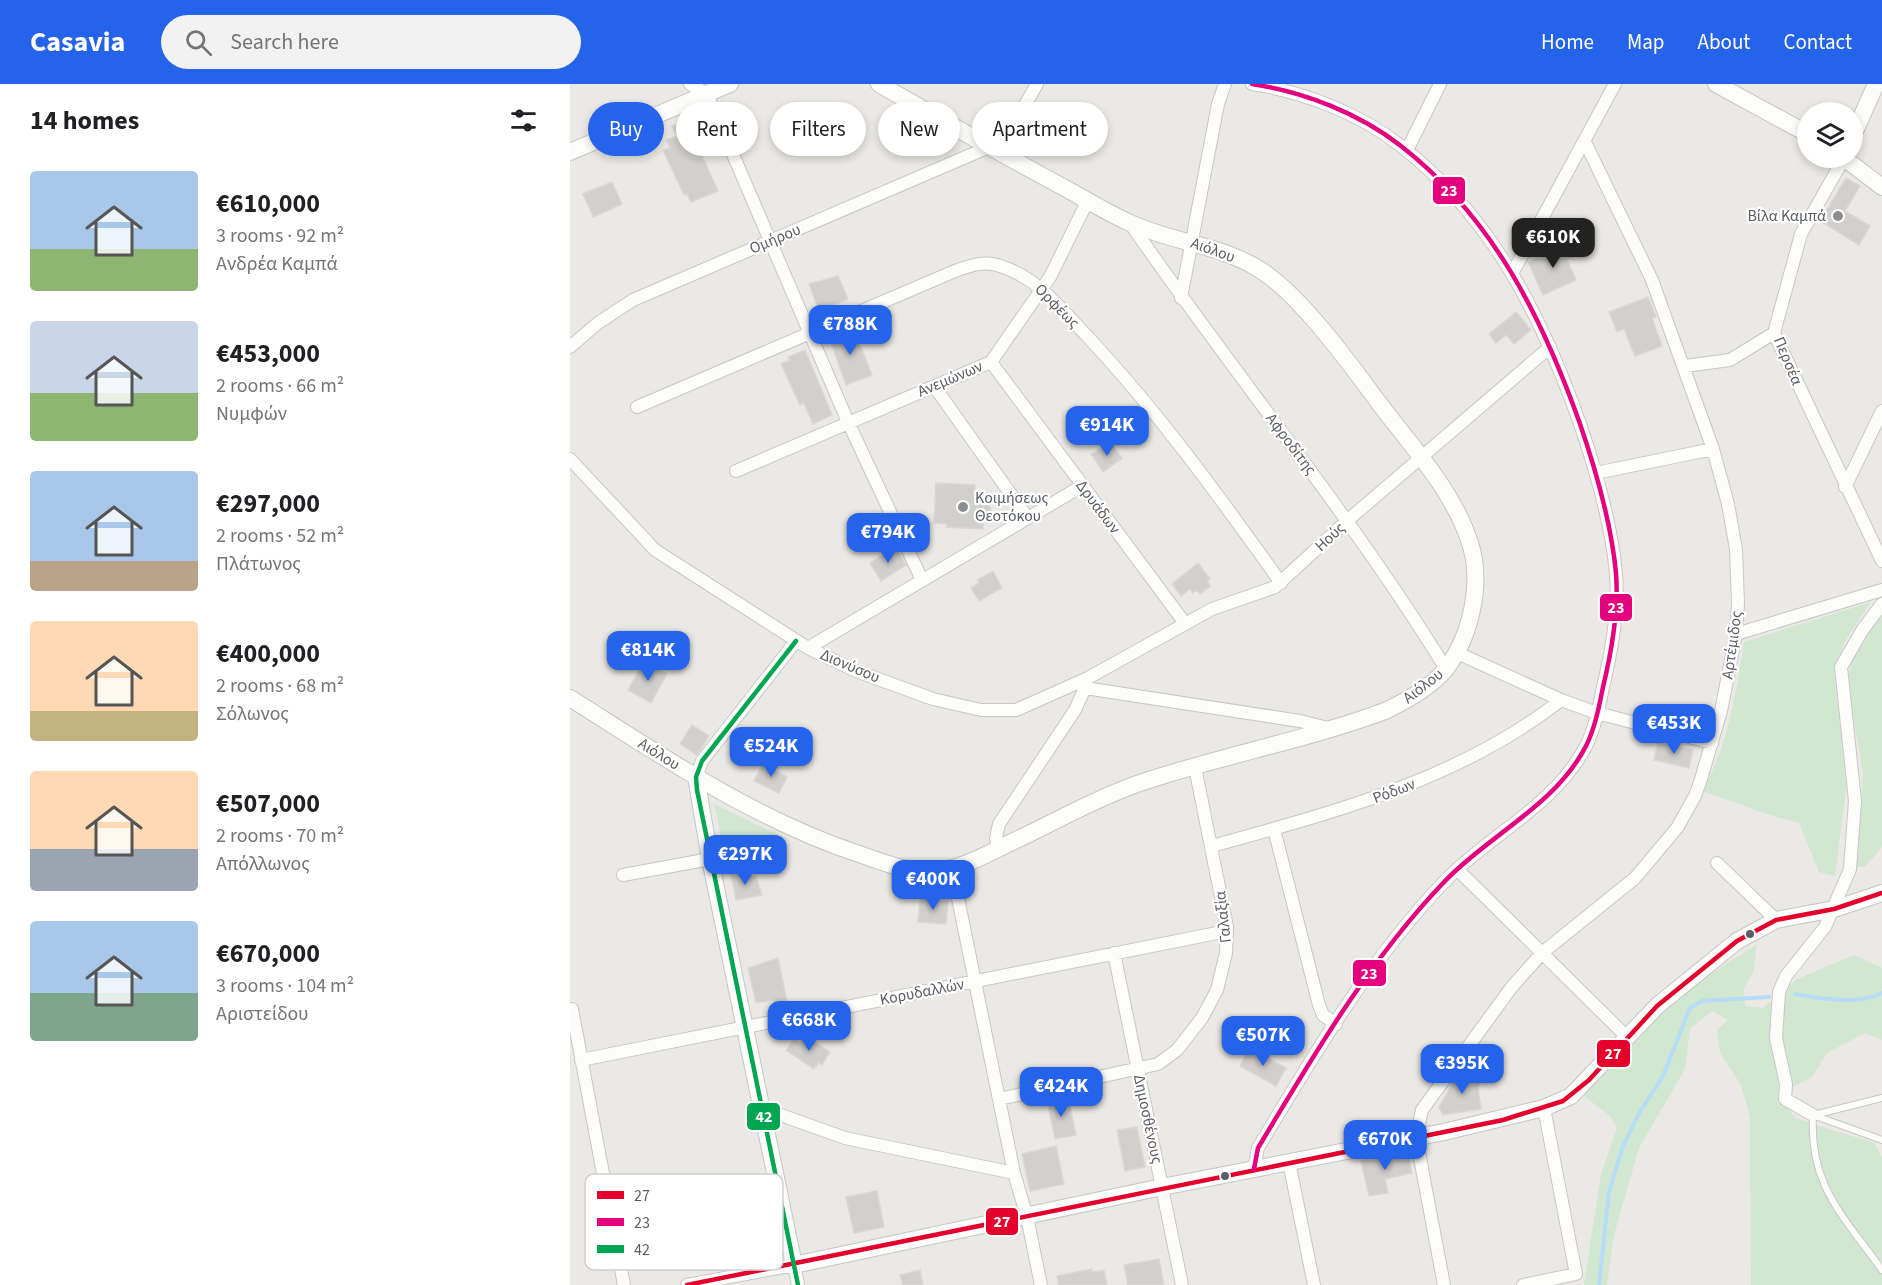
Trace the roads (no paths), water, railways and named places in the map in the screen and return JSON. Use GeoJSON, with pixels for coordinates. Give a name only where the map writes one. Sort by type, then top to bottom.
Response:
{"type":"FeatureCollection","features":[{"type":"Feature","properties":{"kind":"street"},"geometry":{"type":"LineString","coordinates":[[690,84],[707,94],[772,240],[848,422],[922,580]]}},
{"type":"Feature","properties":{"kind":"street"},"geometry":{"type":"LineString","coordinates":[[570,152],[730,84]]}},
{"type":"Feature","properties":{"kind":"street","name":"Αιόλου"},"geometry":{"type":"LineString","coordinates":[[879,84],[972,137]]}},
{"type":"Feature","properties":{"kind":"street"},"geometry":{"type":"LineString","coordinates":[[1025,102],[1037,84]]}},
{"type":"Feature","properties":{"kind":"street"},"geometry":{"type":"LineString","coordinates":[[1181,298],[1218,104],[1225,84]]}},
{"type":"Feature","properties":{"kind":"street"},"geometry":{"type":"LineString","coordinates":[[1252,84],[1295,93],[1326,104],[1380,132],[1407,150],[1471,215],[1513,272],[1550,347],[1596,473],[1610,529],[1616,576],[1615,619],[1598,713],[1588,742],[1566,776],[1528,812],[1457,869],[1397,939],[1336,1024],[1258,1148],[1254,1169]]}},
{"type":"Feature","properties":{"kind":"street"},"geometry":{"type":"LineString","coordinates":[[1407,150],[1440,84]]}},
{"type":"Feature","properties":{"kind":"street"},"geometry":{"type":"LineString","coordinates":[[1513,272],[1615,84]]}},
{"type":"Feature","properties":{"kind":"street"},"geometry":{"type":"LineString","coordinates":[[1716,84],[1797,128]]}},
{"type":"Feature","properties":{"kind":"street"},"geometry":{"type":"LineString","coordinates":[[1863,113],[1876,84]]}},
{"type":"Feature","properties":{"kind":"street","name":"Αρτέμιδος"},"geometry":{"type":"LineString","coordinates":[[1416,1137],[1419,1116],[1426,1103],[1498,1002],[1542,953],[1647,866],[1688,811],[1712,743],[1736,634],[1738,603],[1736,549],[1728,504],[1713,449],[1685,366],[1652,280],[1585,142]]}},
{"type":"Feature","properties":{"kind":"street","name":"Ομήρου"},"geometry":{"type":"LineString","coordinates":[[570,347],[598,323],[633,300],[772,240],[979,156]]}},
{"type":"Feature","properties":{"kind":"street","name":"Αιόλου"},"geometry":{"type":"LineString","coordinates":[[570,698],[696,777],[766,817],[819,840],[908,869],[932,872],[952,868],[999,848],[1116,791],[1328,728],[1397,705],[1423,689],[1446,669],[1455,652],[1472,606],[1474,582],[1472,552],[1458,517],[1420,458],[1339,350],[1295,302],[1263,272],[1227,253],[1130,223],[1005,156]]}},
{"type":"Feature","properties":{"kind":"street","name":"Περσέα"},"geometry":{"type":"LineString","coordinates":[[1838,168],[1801,234],[1774,333],[1882,561]]}},
{"type":"Feature","properties":{"kind":"street"},"geometry":{"type":"LineString","coordinates":[[1857,168],[1882,187]]}},
{"type":"Feature","properties":{"kind":"street","name":"Ανεμώνων"},"geometry":{"type":"LineString","coordinates":[[736,471],[991,362],[1042,288],[1088,200]]}},
{"type":"Feature","properties":{"kind":"street","name":"Αφροδίτης"},"geometry":{"type":"LineString","coordinates":[[1130,223],[1181,298],[1348,520],[1402,598],[1446,669]]}},
{"type":"Feature","properties":{"kind":"street","name":"Ορφέως"},"geometry":{"type":"LineString","coordinates":[[637,407],[975,264],[1001,266],[1042,288],[1131,383],[1182,445],[1281,583]]}},
{"type":"Feature","properties":{"kind":"street"},"geometry":{"type":"LineString","coordinates":[[1685,366],[1730,360],[1774,333]]}},
{"type":"Feature","properties":{"kind":"street","name":"Ηούς"},"geometry":{"type":"LineString","coordinates":[[1083,685],[1184,622],[1212,609],[1260,594],[1281,583],[1348,520],[1550,347]]}},
{"type":"Feature","properties":{"kind":"street","name":"Δρυάδων"},"geometry":{"type":"LineString","coordinates":[[991,362],[1184,622]]}},
{"type":"Feature","properties":{"kind":"street"},"geometry":{"type":"LineString","coordinates":[[934,386],[1027,517]]}},
{"type":"Feature","properties":{"kind":"street"},"geometry":{"type":"LineString","coordinates":[[1845,487],[1878,431],[1882,411]]}},
{"type":"Feature","properties":{"kind":"street"},"geometry":{"type":"LineString","coordinates":[[1596,473],[1713,449]]}},
{"type":"Feature","properties":{"kind":"street","name":"Διονύσου"},"geometry":{"type":"LineString","coordinates":[[570,459],[655,550],[796,641],[856,671],[933,699],[981,710],[1016,710],[1083,685]]}},
{"type":"Feature","properties":{"kind":"street"},"geometry":{"type":"LineString","coordinates":[[808,648],[1082,486]]}},
{"type":"Feature","properties":{"kind":"street"},"geometry":{"type":"LineString","coordinates":[[1736,634],[1882,590]]}},
{"type":"Feature","properties":{"kind":"street"},"geometry":{"type":"LineString","coordinates":[[1813,1115],[1785,1099],[1786,1084],[1776,1038],[1776,1014],[1779,992],[1786,976],[1825,927],[1850,868],[1855,801],[1841,667],[1863,629],[1882,604]]}},
{"type":"Feature","properties":{"kind":"street"},"geometry":{"type":"LineString","coordinates":[[775,1174],[710,859],[696,777],[702,761],[796,641]]}},
{"type":"Feature","properties":{"kind":"street"},"geometry":{"type":"LineString","coordinates":[[1455,652],[1561,700],[1598,713],[1712,743]]}},
{"type":"Feature","properties":{"kind":"street"},"geometry":{"type":"LineString","coordinates":[[999,848],[996,838],[999,824],[1075,710],[1083,685],[1300,721],[1328,728]]}},
{"type":"Feature","properties":{"kind":"street","name":"Ρόδων"},"geometry":{"type":"LineString","coordinates":[[1212,846],[1375,798],[1438,774],[1514,733],[1561,700]]}},
{"type":"Feature","properties":{"kind":"street","name":"Γαλαξία"},"geometry":{"type":"LineString","coordinates":[[999,1100],[1158,1064],[1170,1056],[1202,1018],[1222,972],[1227,931],[1195,767]]}},
{"type":"Feature","properties":{"kind":"street"},"geometry":{"type":"LineString","coordinates":[[1274,829],[1319,1005],[1323,1015],[1336,1024]]}},
{"type":"Feature","properties":{"kind":"street"},"geometry":{"type":"LineString","coordinates":[[623,875],[710,859]]}},
{"type":"Feature","properties":{"kind":"street"},"geometry":{"type":"LineString","coordinates":[[1717,863],[1776,920]]}},
{"type":"Feature","properties":{"kind":"street"},"geometry":{"type":"LineString","coordinates":[[952,868],[1014,1173],[1027,1217],[1041,1285]]}},
{"type":"Feature","properties":{"kind":"street"},"geometry":{"type":"LineString","coordinates":[[1457,869],[1628,1036]]}},
{"type":"Feature","properties":{"kind":"street"},"geometry":{"type":"LineString","coordinates":[[783,1267],[1162,1187],[1503,1120],[1544,1108],[1571,1096],[1657,1006],[1737,941],[1776,920],[1834,909],[1882,893]]}},
{"type":"Feature","properties":{"kind":"street","name":"Κορυδαλλών"},"geometry":{"type":"LineString","coordinates":[[581,1060],[1227,931]]}},
{"type":"Feature","properties":{"kind":"street","name":"Δημοσθένους"},"geometry":{"type":"LineString","coordinates":[[1114,953],[1182,1285]]}},
{"type":"Feature","properties":{"kind":"street"},"geometry":{"type":"LineString","coordinates":[[572,1009],[603,1174]]}},
{"type":"Feature","properties":{"kind":"street"},"geometry":{"type":"LineString","coordinates":[[1523,1285],[1576,1274],[1544,1108]]}},
{"type":"Feature","properties":{"kind":"street"},"geometry":{"type":"LineString","coordinates":[[763,1113],[778,1114],[845,1138],[1014,1173]]}},
{"type":"Feature","properties":{"kind":"street"},"geometry":{"type":"LineString","coordinates":[[1416,1137],[1444,1285]]}},
{"type":"Feature","properties":{"kind":"street"},"geometry":{"type":"LineString","coordinates":[[1289,1162],[1314,1285]]}},
{"type":"Feature","properties":{"kind":"street"},"geometry":{"type":"LineString","coordinates":[[783,1211],[798,1285]]}},
{"type":"Feature","properties":{"kind":"street"},"geometry":{"type":"LineString","coordinates":[[621,1270],[624,1285]]}},
{"type":"Feature","properties":{"kind":"street"},"geometry":{"type":"LineString","coordinates":[[687,1285],[767,1270]]}},
{"type":"Feature","properties":{"kind":"lane"},"geometry":{"type":"LineString","coordinates":[[1813,1115],[1882,1098]]}},
{"type":"Feature","properties":{"kind":"lane"},"geometry":{"type":"LineString","coordinates":[[1813,1115],[1882,1140]]}},
{"type":"Feature","properties":{"kind":"lane"},"geometry":{"type":"LineString","coordinates":[[1813,1115],[1814,1157],[1821,1181],[1882,1270]]}},
{"type":"Feature","properties":{"kind":"waterway"},"geometry":{"type":"LineString","coordinates":[[1795,994],[1850,1000],[1882,993]]}},
{"type":"Feature","properties":{"kind":"waterway"},"geometry":{"type":"LineString","coordinates":[[1599,1285],[1609,1192],[1622,1149],[1638,1115],[1663,1076],[1690,1008],[1702,1001],[1769,997]]}},
{"type":"Feature","properties":{"kind":"place","name":"Βίλα Καμπά"},"geometry":{"type":"Point","coordinates":[1838,216]}},
{"type":"Feature","properties":{"kind":"place","name":"Κοιμήσεως Θεοτόκου"},"geometry":{"type":"Point","coordinates":[963,507]}}]}
